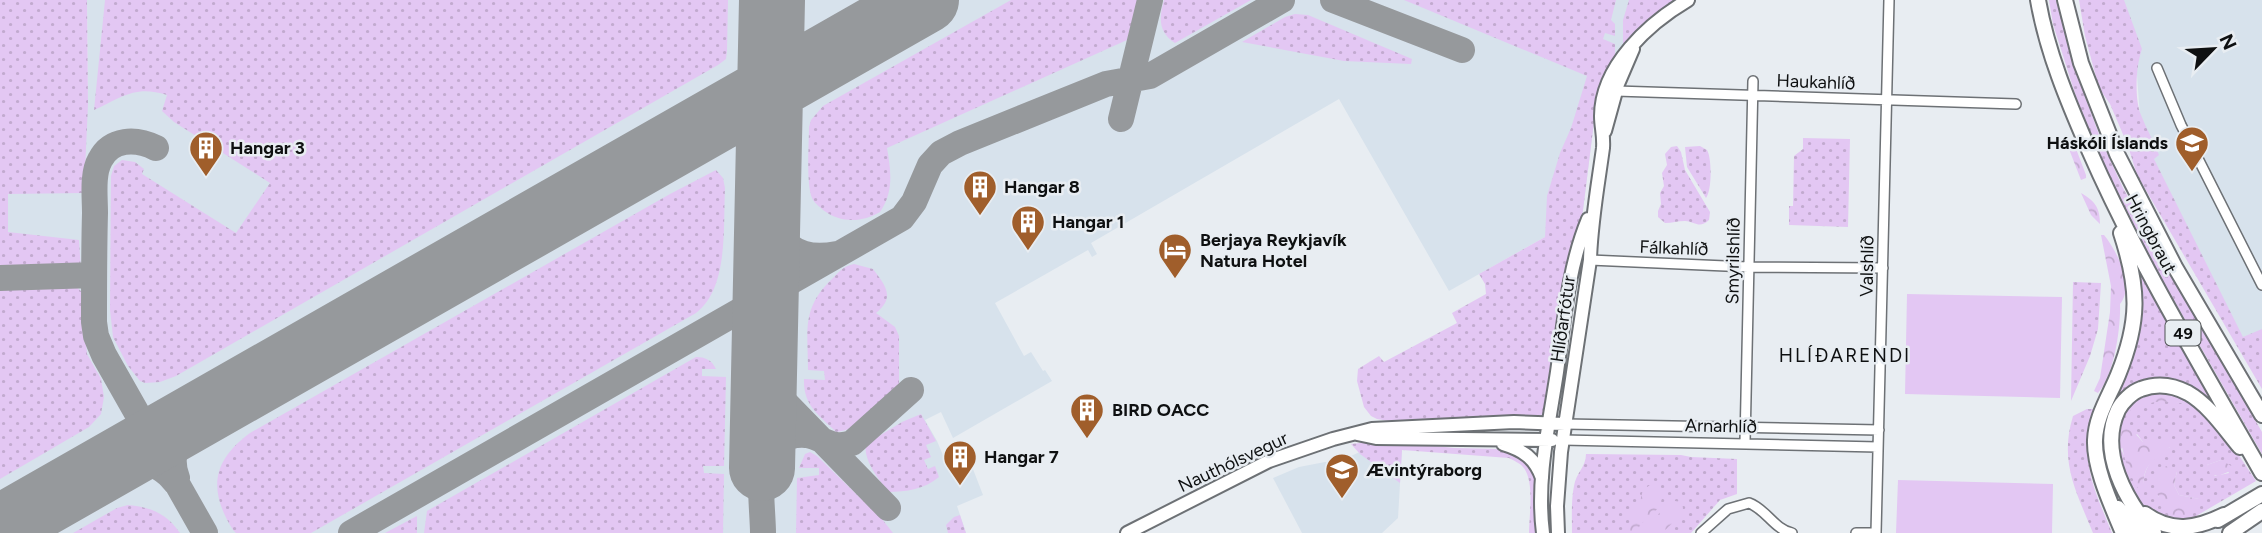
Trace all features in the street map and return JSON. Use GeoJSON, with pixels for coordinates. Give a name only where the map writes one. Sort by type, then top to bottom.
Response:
{"type":"FeatureCollection","features":[{"type":"Feature","properties":{"kind":"main road","name":"Hringbraut"},"geometry":{"type":"LineString","coordinates":[[2038,0],[2051,52],[2107,192],[2164,300],[2262,473]]}},
{"type":"Feature","properties":{"kind":"main road","name":"Hringbraut"},"geometry":{"type":"LineString","coordinates":[[2065,0],[2084,72],[2117,154],[2175,267],[2262,415]]}},
{"type":"Feature","properties":{"kind":"main road"},"geometry":{"type":"LineString","coordinates":[[2107,192],[2133,274],[2136,304],[2132,333],[2118,374],[2100,412],[2095,436],[2098,464],[2123,533]]}},
{"type":"Feature","properties":{"kind":"main road"},"geometry":{"type":"LineString","coordinates":[[2147,209],[2262,398]]}},
{"type":"Feature","properties":{"kind":"main road"},"geometry":{"type":"LineString","coordinates":[[2154,533],[2127,494],[2112,456],[2111,425],[2120,406],[2135,391],[2152,385],[2170,386],[2189,394],[2206,407],[2262,473]]}},
{"type":"Feature","properties":{"kind":"main road"},"geometry":{"type":"LineString","coordinates":[[2108,492],[2138,533]]}},
{"type":"Feature","properties":{"kind":"main road"},"geometry":{"type":"LineString","coordinates":[[2127,494],[2150,519],[2166,528],[2190,529],[2204,525],[2262,494]]}},
{"type":"Feature","properties":{"kind":"main road"},"geometry":{"type":"LineString","coordinates":[[2230,533],[2259,512]]}},
{"type":"Feature","properties":{"kind":"main road"},"geometry":{"type":"LineString","coordinates":[[2200,533],[2224,515]]}},
{"type":"Feature","properties":{"kind":"street","name":"Hlíðarfótur"},"geometry":{"type":"LineString","coordinates":[[1604,135],[1601,115],[1607,89],[1618,62],[1625,51],[1663,16],[1688,0]]}},
{"type":"Feature","properties":{"kind":"street","name":"Valshlíð"},"geometry":{"type":"LineString","coordinates":[[1876,533],[1889,0]]}},
{"type":"Feature","properties":{"kind":"street","name":"Hlíðarfótur"},"geometry":{"type":"LineString","coordinates":[[1558,533],[1558,484],[1563,440],[1590,260],[1604,135],[1616,91],[1634,45]]}},
{"type":"Feature","properties":{"kind":"street"},"geometry":{"type":"LineString","coordinates":[[2157,68],[2181,125],[2262,285]]}},
{"type":"Feature","properties":{"kind":"street","name":"Smyrilshlíð"},"geometry":{"type":"LineString","coordinates":[[1745,442],[1753,81]]}},
{"type":"Feature","properties":{"kind":"street","name":"Haukahlíð"},"geometry":{"type":"LineString","coordinates":[[1616,91],[2016,104]]}},
{"type":"Feature","properties":{"kind":"street","name":"Hlíðarfótur"},"geometry":{"type":"LineString","coordinates":[[1543,533],[1542,479],[1549,423],[1574,268],[1584,229],[1595,202]]}},
{"type":"Feature","properties":{"kind":"street","name":"Fálkahlíð"},"geometry":{"type":"LineString","coordinates":[[1590,260],[1748,267],[1883,268]]}},
{"type":"Feature","properties":{"kind":"street","name":"Nauthólsvegur"},"geometry":{"type":"LineString","coordinates":[[1127,533],[1269,461],[1333,439],[1383,428],[1514,422],[1566,424]]}},
{"type":"Feature","properties":{"kind":"street","name":"Arnarhlíð"},"geometry":{"type":"LineString","coordinates":[[1566,424],[1879,430]]}},
{"type":"Feature","properties":{"kind":"street","name":"Nauthólsvegur"},"geometry":{"type":"LineString","coordinates":[[1357,434],[1376,438],[1563,440]]}},
{"type":"Feature","properties":{"kind":"street"},"geometry":{"type":"LineString","coordinates":[[1481,439],[1514,447],[1525,453],[1536,465],[1542,479]]}},
{"type":"Feature","properties":{"kind":"street","name":"Arnarhlíð"},"geometry":{"type":"LineString","coordinates":[[1563,440],[1878,447]]}},
{"type":"Feature","properties":{"kind":"street"},"geometry":{"type":"LineString","coordinates":[[1701,533],[1728,509],[1749,503],[1759,508],[1784,531],[1792,533]]}},
{"type":"Feature","properties":{"kind":"street"},"geometry":{"type":"LineString","coordinates":[[1856,533],[1876,533]]}},
{"type":"Feature","properties":{"kind":"shaded area"},"geometry":{"type":"Polygon","coordinates":[[[87,0],[1673,0],[1644,24],[1615,60],[1597,98],[1582,218],[1449,291],[1339,99],[1091,243],[1097,254],[1092,257],[1088,250],[995,303],[1024,356],[1031,352],[1052,381],[953,438],[941,412],[925,420],[950,472],[971,464],[983,495],[957,506],[966,533],[0,533],[0,137],[88,104],[87,0]]]}},
{"type":"Feature","properties":{"kind":"shaded area","name":"Háskóli Íslands"},"geometry":{"type":"Polygon","coordinates":[[[2122,0],[2262,0],[2262,354],[2240,340],[2160,178],[2140,117],[2136,61],[2122,0]]]}},
{"type":"Feature","properties":{"kind":"shaded area","name":"Ævintýraborg"},"geometry":{"type":"Polygon","coordinates":[[[1364,450],[1402,450],[1398,518],[1382,533],[1302,533],[1273,478],[1299,467],[1338,462],[1364,450]]]}},
{"type":"Feature","properties":{"kind":"green space"},"geometry":{"type":"Polygon","coordinates":[[[0,0],[87,0],[88,104],[84,193],[8,194],[8,232],[79,240],[81,271],[76,275],[0,278],[0,0]]]}},
{"type":"Feature","properties":{"kind":"green space"},"geometry":{"type":"Polygon","coordinates":[[[105,0],[728,0],[727,51],[726,59],[718,65],[176,376],[160,382],[145,383],[140,381],[128,366],[113,337],[110,310],[111,176],[114,166],[122,160],[135,162],[144,169],[142,174],[236,233],[270,183],[174,122],[162,111],[167,95],[137,92],[94,110],[105,0]]]}},
{"type":"Feature","properties":{"kind":"green space"},"geometry":{"type":"Polygon","coordinates":[[[1011,0],[1138,0],[1127,40],[887,148],[889,189],[880,212],[859,220],[851,220],[830,214],[817,205],[812,198],[809,183],[809,127],[811,120],[823,106],[1011,0]]]}},
{"type":"Feature","properties":{"kind":"green space"},"geometry":{"type":"Polygon","coordinates":[[[1164,0],[1251,0],[1175,43],[1165,34],[1161,24],[1164,0]]]}},
{"type":"Feature","properties":{"kind":"green space"},"geometry":{"type":"Polygon","coordinates":[[[1404,0],[1616,0],[1611,20],[1615,24],[1615,36],[1605,33],[1603,39],[1615,44],[1615,60],[1597,98],[1582,218],[1554,336],[1549,409],[1536,419],[1465,417],[1389,421],[1371,416],[1364,407],[1357,381],[1358,369],[1379,356],[1384,362],[1457,323],[1452,313],[1486,294],[1485,284],[1479,274],[1545,237],[1547,196],[1587,76],[1404,0]]]}},
{"type":"Feature","properties":{"kind":"green space"},"geometry":{"type":"Polygon","coordinates":[[[1629,0],[1673,0],[1644,24],[1623,51],[1623,20],[1629,0]]]}},
{"type":"Feature","properties":{"kind":"green space"},"geometry":{"type":"Polygon","coordinates":[[[2049,0],[2056,0],[2075,69],[2101,140],[2123,188],[2262,432],[2262,454],[2124,213],[2083,119],[2053,24],[2049,0]]]}},
{"type":"Feature","properties":{"kind":"green space"},"geometry":{"type":"Polygon","coordinates":[[[2079,0],[2124,0],[2142,49],[2137,73],[2137,100],[2159,155],[2154,159],[2243,337],[2262,329],[2262,389],[2137,175],[2110,104],[2099,88],[2085,36],[2079,0]]]}},
{"type":"Feature","properties":{"kind":"green space"},"geometry":{"type":"Polygon","coordinates":[[[1295,14],[1308,15],[1412,59],[1411,64],[1344,61],[1242,42],[1295,14]]]}},
{"type":"Feature","properties":{"kind":"green space"},"geometry":{"type":"Polygon","coordinates":[[[1803,138],[1850,139],[1848,227],[1789,225],[1789,206],[1793,206],[1794,156],[1803,149],[1803,138]]]}},
{"type":"Feature","properties":{"kind":"green space"},"geometry":{"type":"Polygon","coordinates":[[[2073,145],[2086,175],[2086,178],[2081,180],[2069,149],[2073,145]]]}},
{"type":"Feature","properties":{"kind":"green space"},"geometry":{"type":"Polygon","coordinates":[[[1677,146],[1685,170],[1710,212],[1709,220],[1703,224],[1685,221],[1665,223],[1658,217],[1660,193],[1664,186],[1662,173],[1667,165],[1665,154],[1671,147],[1677,146]]]}},
{"type":"Feature","properties":{"kind":"green space"},"geometry":{"type":"Polygon","coordinates":[[[1700,146],[1707,150],[1710,160],[1710,181],[1706,198],[1687,167],[1685,147],[1700,146]]]}},
{"type":"Feature","properties":{"kind":"green space"},"geometry":{"type":"Polygon","coordinates":[[[716,170],[723,178],[725,188],[722,255],[714,288],[707,302],[696,313],[311,533],[236,533],[233,530],[220,502],[218,477],[228,454],[250,433],[716,170]]]}},
{"type":"Feature","properties":{"kind":"green space"},"geometry":{"type":"Polygon","coordinates":[[[2081,193],[2096,205],[2100,224],[2091,215],[2081,193]]]}},
{"type":"Feature","properties":{"kind":"green space"},"geometry":{"type":"Polygon","coordinates":[[[2101,235],[2104,235],[2119,259],[2126,288],[2120,304],[2118,338],[2112,363],[2098,393],[2094,391],[2100,378],[2111,286],[2101,235]]]}},
{"type":"Feature","properties":{"kind":"green space"},"geometry":{"type":"Polygon","coordinates":[[[2137,263],[2238,437],[2191,389],[2130,388],[2112,405],[2108,405],[2141,305],[2137,263]]]}},
{"type":"Feature","properties":{"kind":"green space"},"geometry":{"type":"Polygon","coordinates":[[[854,264],[873,269],[886,291],[886,302],[876,313],[895,327],[899,336],[899,385],[863,421],[836,432],[813,409],[806,396],[804,379],[825,380],[824,371],[808,370],[808,321],[815,300],[822,290],[842,270],[854,264]]]}},
{"type":"Feature","properties":{"kind":"green space"},"geometry":{"type":"Polygon","coordinates":[[[2073,282],[2101,283],[2098,329],[2071,401],[2073,282]]]}},
{"type":"Feature","properties":{"kind":"green space"},"geometry":{"type":"Polygon","coordinates":[[[74,285],[81,291],[87,354],[101,379],[104,397],[101,414],[89,427],[0,479],[0,290],[74,285]]]}},
{"type":"Feature","properties":{"kind":"green space"},"geometry":{"type":"Polygon","coordinates":[[[1907,294],[2062,297],[2060,398],[1905,394],[1907,294]]]}},
{"type":"Feature","properties":{"kind":"green space"},"geometry":{"type":"Polygon","coordinates":[[[696,357],[708,360],[716,369],[702,369],[702,376],[726,377],[724,466],[703,466],[704,473],[724,474],[723,533],[424,533],[427,511],[696,357]]]}},
{"type":"Feature","properties":{"kind":"green space"},"geometry":{"type":"Polygon","coordinates":[[[2168,390],[2193,402],[2228,439],[2256,481],[2191,519],[2180,521],[2150,515],[2125,472],[2117,439],[2119,423],[2125,409],[2137,397],[2168,390]],[[2159,394],[2146,396],[2132,404],[2138,408],[2161,401],[2185,404],[2159,394]],[[2137,434],[2121,449],[2143,494],[2148,466],[2170,447],[2143,442],[2137,434]],[[2221,460],[2207,465],[2215,476],[2229,473],[2221,460]],[[2177,471],[2158,497],[2199,499],[2179,495],[2174,485],[2177,471]]]}},
{"type":"Feature","properties":{"kind":"green space"},"geometry":{"type":"Polygon","coordinates":[[[2152,394],[2174,396],[2185,404],[2152,403],[2134,413],[2128,409],[2138,399],[2152,394]]]}},
{"type":"Feature","properties":{"kind":"green space"},"geometry":{"type":"Polygon","coordinates":[[[2087,409],[2094,409],[2088,444],[2090,473],[2112,533],[2093,533],[2071,476],[2068,448],[2073,416],[2087,409]]]}},
{"type":"Feature","properties":{"kind":"green space"},"geometry":{"type":"Polygon","coordinates":[[[921,414],[936,441],[926,445],[931,457],[924,460],[928,469],[935,466],[939,477],[915,489],[888,492],[869,463],[866,444],[921,414]]]}},
{"type":"Feature","properties":{"kind":"green space"},"geometry":{"type":"Polygon","coordinates":[[[2122,429],[2132,430],[2143,442],[2165,438],[2172,445],[2146,470],[2144,496],[2135,482],[2124,454],[2121,436],[2122,429]]]}},
{"type":"Feature","properties":{"kind":"green space"},"geometry":{"type":"Polygon","coordinates":[[[1369,442],[1500,449],[1523,457],[1537,477],[1539,533],[1529,533],[1529,480],[1523,467],[1517,462],[1509,458],[1402,450],[1400,483],[1360,454],[1351,444],[1369,442]]]}},
{"type":"Feature","properties":{"kind":"green space"},"geometry":{"type":"Polygon","coordinates":[[[810,452],[882,519],[893,533],[796,533],[797,478],[819,475],[819,468],[799,468],[805,454],[810,452]]]}},
{"type":"Feature","properties":{"kind":"green space"},"geometry":{"type":"Polygon","coordinates":[[[1586,454],[1681,455],[1737,459],[1737,494],[1720,500],[1691,533],[1572,533],[1574,486],[1586,454]]]}},
{"type":"Feature","properties":{"kind":"green space"},"geometry":{"type":"Polygon","coordinates":[[[2221,460],[2233,467],[2233,470],[2218,476],[2210,474],[2207,465],[2221,460]]]}},
{"type":"Feature","properties":{"kind":"green space"},"geometry":{"type":"Polygon","coordinates":[[[2166,466],[2177,471],[2174,485],[2179,495],[2199,499],[2190,514],[2182,517],[2169,514],[2158,496],[2157,476],[2166,466]]]}},
{"type":"Feature","properties":{"kind":"green space"},"geometry":{"type":"Polygon","coordinates":[[[1898,480],[2053,484],[2052,533],[1896,533],[1898,480]]]}},
{"type":"Feature","properties":{"kind":"green space"},"geometry":{"type":"Polygon","coordinates":[[[1650,485],[1660,488],[1661,503],[1636,533],[1623,533],[1630,522],[1628,513],[1638,509],[1643,490],[1650,485]]]}},
{"type":"Feature","properties":{"kind":"green space"},"geometry":{"type":"Polygon","coordinates":[[[1675,501],[1681,502],[1681,515],[1662,533],[1646,533],[1646,526],[1675,501]]]}},
{"type":"Feature","properties":{"kind":"green space"},"geometry":{"type":"Polygon","coordinates":[[[128,505],[158,513],[170,521],[180,533],[73,533],[117,508],[128,505]]]}},
{"type":"Feature","properties":{"kind":"green space"},"geometry":{"type":"Polygon","coordinates":[[[960,515],[966,533],[948,533],[946,525],[960,515]]]}},
{"type":"Feature","properties":{"kind":"green space"},"geometry":{"type":"Polygon","coordinates":[[[417,516],[417,533],[385,533],[417,516]]]}},
{"type":"Feature","properties":{"kind":"taxiway"},"geometry":{"type":"LineString","coordinates":[[1121,119],[1150,0]]}},
{"type":"Feature","properties":{"kind":"taxiway"},"geometry":{"type":"LineString","coordinates":[[351,533],[902,218],[914,202],[930,165],[941,153],[1106,84],[1150,76],[1282,0]]}},
{"type":"Feature","properties":{"kind":"taxiway"},"geometry":{"type":"LineString","coordinates":[[1333,0],[1462,50]]}},
{"type":"Feature","properties":{"kind":"taxiway"},"geometry":{"type":"LineString","coordinates":[[156,148],[132,142],[117,144],[105,153],[97,166],[94,186],[94,322],[96,336],[104,355],[205,533]]}},
{"type":"Feature","properties":{"kind":"taxiway"},"geometry":{"type":"LineString","coordinates":[[768,205],[777,230],[790,247],[810,255],[837,254]]}},
{"type":"Feature","properties":{"kind":"taxiway"},"geometry":{"type":"LineString","coordinates":[[0,278],[94,275]]}},
{"type":"Feature","properties":{"kind":"taxiway"},"geometry":{"type":"LineString","coordinates":[[785,287],[772,306],[765,330],[763,355],[769,380],[776,393],[888,508]]}},
{"type":"Feature","properties":{"kind":"taxiway"},"geometry":{"type":"LineString","coordinates":[[763,533],[761,474],[764,460],[778,443],[798,435],[813,436],[839,445],[852,443],[911,390]]}},
{"type":"Feature","properties":{"kind":"taxiway"},"geometry":{"type":"LineString","coordinates":[[177,478],[174,456],[180,438],[186,429],[210,408]]}},
{"type":"Feature","properties":{"kind":"taxiway"},"geometry":{"type":"LineString","coordinates":[[87,478],[121,465],[144,463],[165,472],[175,482]]}},
{"type":"Feature","properties":{"kind":"runway"},"geometry":{"type":"LineString","coordinates":[[762,468],[772,0]]}},
{"type":"Feature","properties":{"kind":"runway"},"geometry":{"type":"LineString","coordinates":[[0,528],[926,0]]}},
{"type":"Feature","properties":{"kind":"place","name":"Háskóli Íslands"},"geometry":{"type":"Point","coordinates":[2192,173]}},
{"type":"Feature","properties":{"kind":"place","name":"Hangar 3"},"geometry":{"type":"Point","coordinates":[206,178]}},
{"type":"Feature","properties":{"kind":"place","name":"Hangar 8"},"geometry":{"type":"Point","coordinates":[980,217]}},
{"type":"Feature","properties":{"kind":"place","name":"Hangar 1"},"geometry":{"type":"Point","coordinates":[1028,252]}},
{"type":"Feature","properties":{"kind":"place","name":"Berjaya Reykjavík Natura Hotel"},"geometry":{"type":"Point","coordinates":[1175,280]}},
{"type":"Feature","properties":{"kind":"place","name":"BIRD OACC"},"geometry":{"type":"Point","coordinates":[1087,440]}},
{"type":"Feature","properties":{"kind":"place","name":"Hangar 7"},"geometry":{"type":"Point","coordinates":[960,487]}},
{"type":"Feature","properties":{"kind":"place","name":"Ævintýraborg"},"geometry":{"type":"Point","coordinates":[1342,500]}},
{"type":"Feature","properties":{"kind":"district","name":"HLÍÐARENDI"},"geometry":{"type":"Point","coordinates":[1845,355]}}]}
